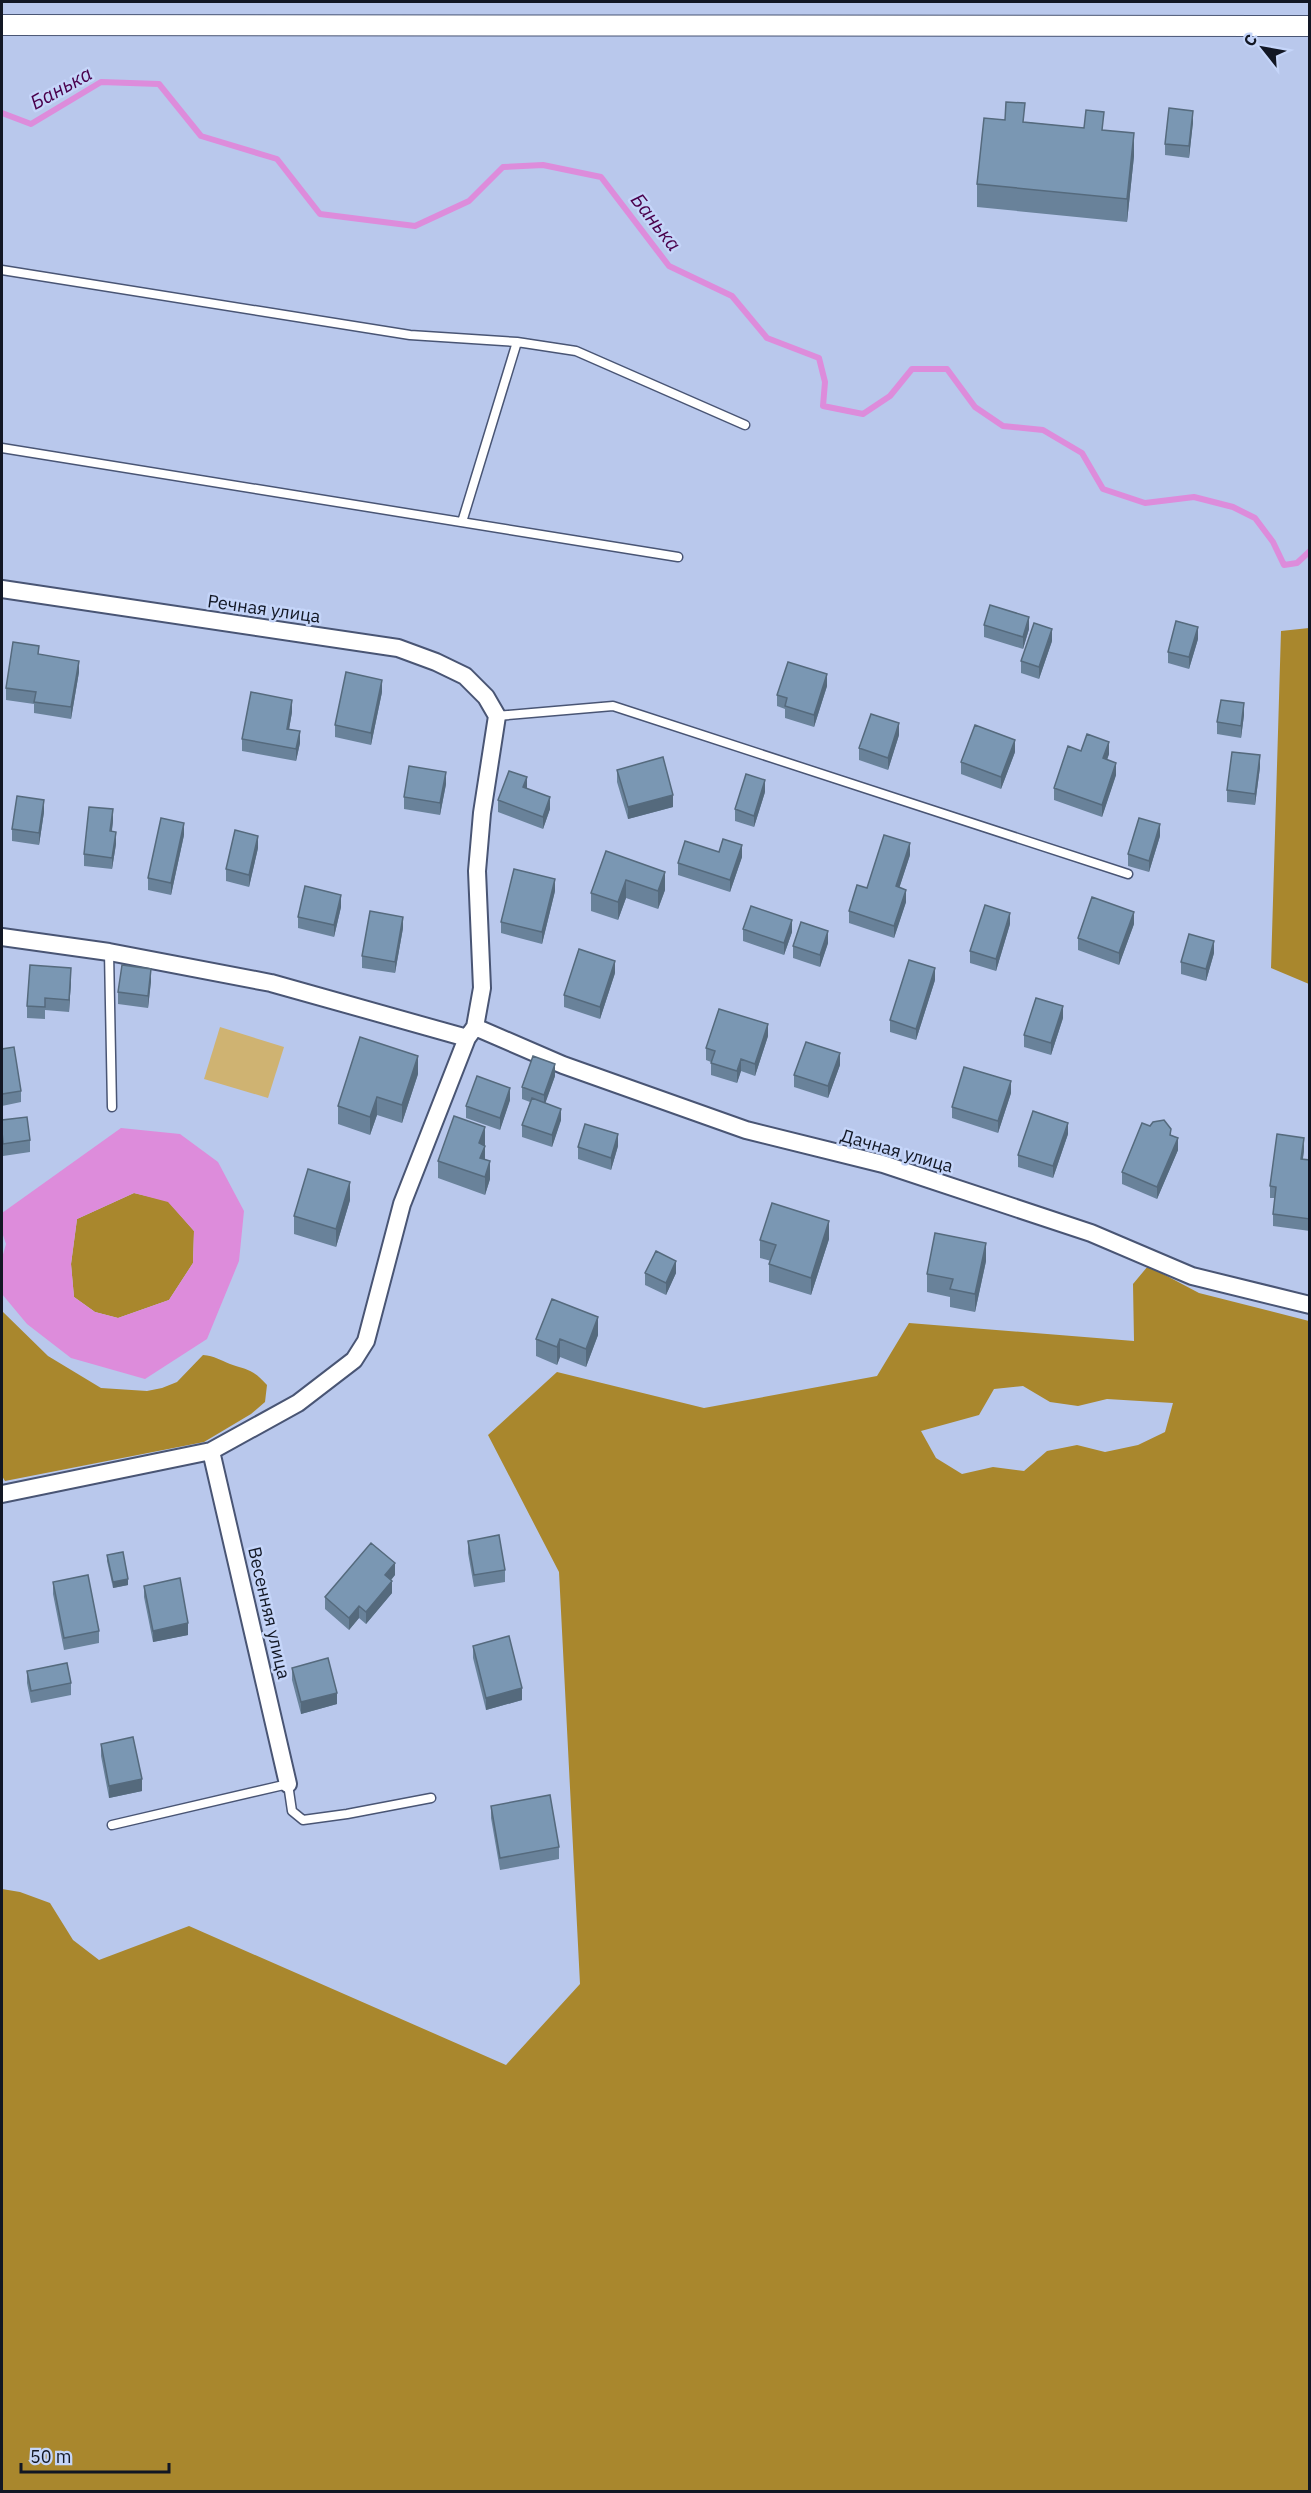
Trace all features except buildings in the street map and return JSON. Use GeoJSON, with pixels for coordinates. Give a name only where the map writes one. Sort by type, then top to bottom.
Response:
{"type":"FeatureCollection","features":[{"type":"Feature","properties":{"kind":"street"},"geometry":{"type":"LineString","coordinates":[[2,25],[1310,26]]}},
{"type":"Feature","properties":{"kind":"street","name":"Речная улица"},"geometry":{"type":"LineString","coordinates":[[2,589],[398,648],[465,676],[486,697],[497,716]]}},
{"type":"Feature","properties":{"kind":"street"},"geometry":{"type":"LineString","coordinates":[[2,1494],[211,1450],[298,1403],[354,1360],[360,1351],[366,1341],[402,1204],[471,1032],[482,988],[477,871],[482,813],[497,716]]}},
{"type":"Feature","properties":{"kind":"street","name":"Дачная улица"},"geometry":{"type":"LineString","coordinates":[[2,937],[109,952],[271,983],[471,1032],[746,1130],[883,1164],[1091,1233],[1192,1276],[1310,1305]]}},
{"type":"Feature","properties":{"kind":"street","name":"Весенняя улица"},"geometry":{"type":"LineString","coordinates":[[211,1450],[288,1784]]}},
{"type":"Feature","properties":{"kind":"lane"},"geometry":{"type":"LineString","coordinates":[[2,270],[410,335],[517,342],[576,351],[744,425]]}},
{"type":"Feature","properties":{"kind":"lane"},"geometry":{"type":"LineString","coordinates":[[462,522],[517,342]]}},
{"type":"Feature","properties":{"kind":"lane"},"geometry":{"type":"LineString","coordinates":[[2,448],[678,557]]}},
{"type":"Feature","properties":{"kind":"lane"},"geometry":{"type":"LineString","coordinates":[[497,716],[613,706],[1128,874]]}},
{"type":"Feature","properties":{"kind":"lane"},"geometry":{"type":"LineString","coordinates":[[109,952],[112,1107]]}},
{"type":"Feature","properties":{"kind":"lane"},"geometry":{"type":"LineString","coordinates":[[112,1825],[288,1784],[292,1811],[303,1820],[431,1798]]}},
{"type":"Feature","properties":{"kind":"shaded area"},"geometry":{"type":"Polygon","coordinates":[[[1310,628],[1309,984],[1271,968],[1281,631],[1310,628]]]}},
{"type":"Feature","properties":{"kind":"shaded area"},"geometry":{"type":"Polygon","coordinates":[[[220,1027],[284,1047],[268,1098],[204,1079],[220,1027]]]}},
{"type":"Feature","properties":{"kind":"shaded area"},"geometry":{"type":"Polygon","coordinates":[[[121,1128],[180,1134],[218,1162],[244,1211],[239,1261],[207,1339],[145,1379],[71,1358],[27,1324],[2,1294],[2,1258],[6,1244],[2,1232],[2,1213],[121,1128]],[[134,1193],[77,1219],[71,1264],[74,1297],[95,1312],[118,1318],[169,1300],[193,1263],[194,1231],[168,1202],[134,1193]]]}},
{"type":"Feature","properties":{"kind":"shaded area"},"geometry":{"type":"Polygon","coordinates":[[[134,1193],[168,1201],[194,1231],[193,1263],[169,1300],[118,1318],[95,1312],[74,1297],[71,1264],[77,1219],[134,1193]]]}},
{"type":"Feature","properties":{"kind":"shaded area"},"geometry":{"type":"Polygon","coordinates":[[[1148,1266],[1199,1293],[1309,1321],[1309,2491],[2,2491],[2,1889],[20,1892],[50,1903],[73,1940],[99,1960],[189,1926],[506,2065],[580,1984],[559,1572],[488,1435],[557,1372],[704,1408],[877,1376],[909,1323],[1134,1341],[1133,1284],[1148,1266]],[[1023,1386],[994,1389],[979,1415],[921,1431],[936,1458],[962,1474],[993,1467],[1024,1471],[1047,1451],[1077,1445],[1105,1452],[1138,1445],[1165,1432],[1173,1403],[1107,1399],[1078,1406],[1050,1402],[1023,1386]]]}},
{"type":"Feature","properties":{"kind":"shaded area"},"geometry":{"type":"Polygon","coordinates":[[[2,1311],[48,1356],[101,1388],[147,1391],[162,1388],[177,1382],[203,1355],[246,1369],[258,1376],[267,1385],[265,1402],[251,1414],[204,1442],[5,1481],[2,1476],[2,1311]]]}},
{"type":"Feature","properties":{"kind":"waterway","name":"Банька"},"geometry":{"type":"LineString","coordinates":[[2,113],[31,124],[101,82],[159,84],[201,136],[277,159],[320,214],[415,226],[469,201],[503,167],[543,165],[601,177],[669,266],[732,296],[767,338],[819,358],[825,382],[823,406],[863,414],[890,396],[912,369],[947,369],[975,407],[1003,426],[1043,430],[1082,453],[1103,489],[1145,503],[1194,497],[1233,507],[1255,518],[1273,542],[1284,565],[1297,563],[1310,551]]}}]}
